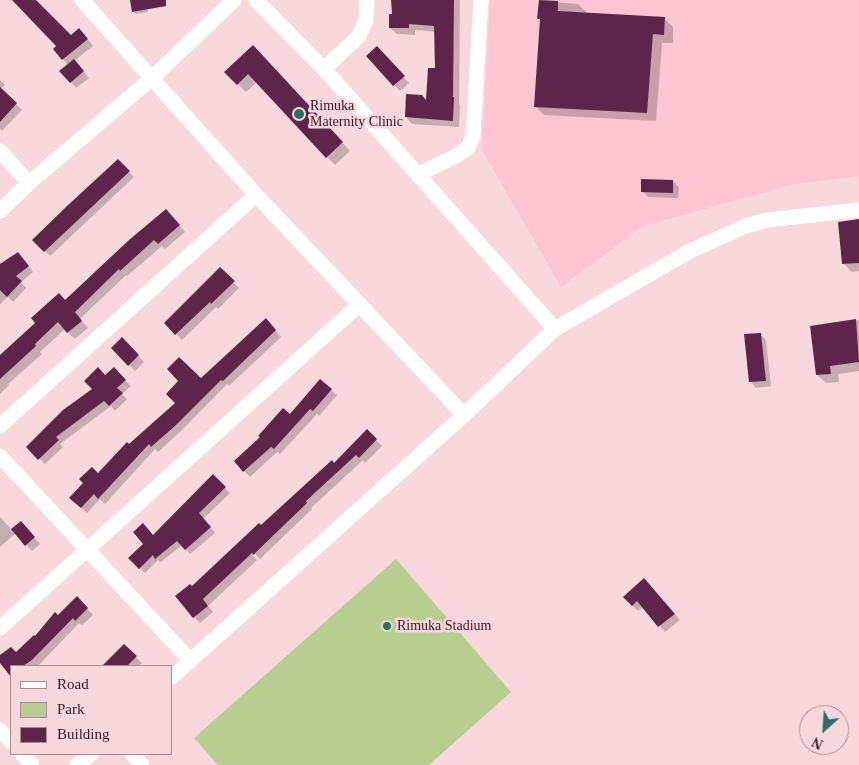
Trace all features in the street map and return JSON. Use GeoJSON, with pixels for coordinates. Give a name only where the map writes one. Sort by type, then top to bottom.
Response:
{"type":"FeatureCollection","features":[{"type":"Feature","properties":{"kind":"street"},"geometry":{"type":"LineString","coordinates":[[82,0],[256,195],[464,415]]}},
{"type":"Feature","properties":{"kind":"street"},"geometry":{"type":"LineString","coordinates":[[0,211],[29,183],[151,79],[234,0]]}},
{"type":"Feature","properties":{"kind":"street"},"geometry":{"type":"LineString","coordinates":[[256,0],[324,69],[555,329]]}},
{"type":"Feature","properties":{"kind":"street"},"geometry":{"type":"LineString","coordinates":[[324,69],[359,36],[366,20],[367,0]]}},
{"type":"Feature","properties":{"kind":"street"},"geometry":{"type":"LineString","coordinates":[[419,174],[468,148],[473,136],[481,0]]}},
{"type":"Feature","properties":{"kind":"street"},"geometry":{"type":"LineString","coordinates":[[0,151],[29,183]]}},
{"type":"Feature","properties":{"kind":"street"},"geometry":{"type":"LineString","coordinates":[[0,426],[256,195]]}},
{"type":"Feature","properties":{"kind":"street"},"geometry":{"type":"LineString","coordinates":[[172,677],[464,415],[555,329],[690,251],[746,226],[767,220],[859,210]]}},
{"type":"Feature","properties":{"kind":"street"},"geometry":{"type":"LineString","coordinates":[[0,628],[360,304]]}},
{"type":"Feature","properties":{"kind":"street"},"geometry":{"type":"LineString","coordinates":[[0,456],[190,660]]}},
{"type":"Feature","properties":{"kind":"street"},"geometry":{"type":"LineString","coordinates":[[0,730],[10,741]]}},
{"type":"Feature","properties":{"kind":"street"},"geometry":{"type":"LineString","coordinates":[[23,755],[32,765]]}},
{"type":"Feature","properties":{"kind":"street"},"geometry":{"type":"LineString","coordinates":[[78,765],[90,755]]}},
{"type":"Feature","properties":{"kind":"street"},"geometry":{"type":"LineString","coordinates":[[133,755],[142,765]]}},
{"type":"Feature","properties":{"kind":"shaded area"},"geometry":{"type":"Polygon","coordinates":[[[490,0],[859,0],[859,176],[795,184],[643,226],[561,287],[482,150],[490,0]]]}},
{"type":"Feature","properties":{"kind":"green space","name":"Rimuka Stadium"},"geometry":{"type":"Polygon","coordinates":[[[396,559],[511,692],[429,765],[218,765],[194,738],[396,559]]]}},
{"type":"Feature","properties":{"kind":"building"},"geometry":{"type":"Polygon","coordinates":[[[12,0],[36,0],[71,35],[79,28],[88,39],[62,60],[53,49],[56,46],[12,0]]]}},
{"type":"Feature","properties":{"kind":"building"},"geometry":{"type":"Polygon","coordinates":[[[130,0],[166,0],[166,6],[132,12],[130,0]]]}},
{"type":"Feature","properties":{"kind":"building"},"geometry":{"type":"Polygon","coordinates":[[[391,0],[454,0],[453,121],[405,117],[406,94],[422,95],[426,100],[428,68],[435,68],[434,26],[409,24],[409,28],[389,28],[389,14],[392,14],[391,0]]]}},
{"type":"Feature","properties":{"kind":"building"},"geometry":{"type":"Polygon","coordinates":[[[539,0],[558,1],[558,11],[665,17],[664,35],[653,34],[647,113],[534,107],[540,19],[537,19],[539,0]]]}},
{"type":"Feature","properties":{"kind":"building"},"geometry":{"type":"Polygon","coordinates":[[[253,45],[343,142],[326,158],[248,74],[237,85],[224,72],[253,45]]]}},
{"type":"Feature","properties":{"kind":"building"},"geometry":{"type":"Polygon","coordinates":[[[377,46],[405,76],[393,86],[366,56],[377,46]]]}},
{"type":"Feature","properties":{"kind":"building"},"geometry":{"type":"Polygon","coordinates":[[[74,59],[84,71],[70,83],[59,71],[74,59]]]}},
{"type":"Feature","properties":{"kind":"building"},"geometry":{"type":"Polygon","coordinates":[[[0,87],[17,103],[0,122],[0,87]]]}},
{"type":"Feature","properties":{"kind":"building"},"geometry":{"type":"Polygon","coordinates":[[[118,159],[130,171],[44,252],[32,240],[118,159]]]}},
{"type":"Feature","properties":{"kind":"building"},"geometry":{"type":"Polygon","coordinates":[[[641,179],[673,180],[673,193],[641,192],[641,179]]]}},
{"type":"Feature","properties":{"kind":"building"},"geometry":{"type":"Polygon","coordinates":[[[166,209],[180,225],[158,244],[154,240],[120,271],[119,269],[75,312],[82,321],[67,333],[58,322],[35,344],[36,346],[0,379],[0,355],[35,323],[31,318],[59,293],[65,300],[129,240],[166,209]]]}},
{"type":"Feature","properties":{"kind":"building"},"geometry":{"type":"Polygon","coordinates":[[[859,219],[859,263],[842,264],[838,222],[859,219]]]}},
{"type":"Feature","properties":{"kind":"building"},"geometry":{"type":"Polygon","coordinates":[[[18,252],[29,266],[16,276],[22,281],[7,297],[0,290],[0,264],[18,252]]]}},
{"type":"Feature","properties":{"kind":"building"},"geometry":{"type":"Polygon","coordinates":[[[220,267],[235,281],[175,335],[164,323],[220,267]]]}},
{"type":"Feature","properties":{"kind":"building"},"geometry":{"type":"Polygon","coordinates":[[[266,318],[276,330],[223,381],[221,380],[176,425],[151,447],[149,444],[98,499],[94,494],[81,508],[69,498],[83,483],[79,479],[92,467],[98,473],[127,442],[129,444],[175,403],[166,394],[178,381],[167,369],[179,357],[201,378],[266,318]]]}},
{"type":"Feature","properties":{"kind":"building"},"geometry":{"type":"Polygon","coordinates":[[[856,319],[859,362],[830,366],[831,374],[816,375],[810,326],[856,319]]]}},
{"type":"Feature","properties":{"kind":"building"},"geometry":{"type":"Polygon","coordinates":[[[761,333],[766,381],[749,382],[744,334],[761,333]]]}},
{"type":"Feature","properties":{"kind":"building"},"geometry":{"type":"Polygon","coordinates":[[[122,337],[139,355],[128,366],[111,348],[122,337]]]}},
{"type":"Feature","properties":{"kind":"building"},"geometry":{"type":"Polygon","coordinates":[[[98,367],[105,375],[114,367],[126,380],[117,388],[123,393],[109,406],[104,401],[56,437],[59,440],[38,460],[26,447],[63,410],[92,389],[84,381],[98,367]]]}},
{"type":"Feature","properties":{"kind":"building"},"geometry":{"type":"Polygon","coordinates":[[[320,379],[332,389],[313,411],[310,409],[274,449],[271,447],[243,472],[234,461],[260,437],[258,436],[283,408],[290,414],[320,379]]]}},
{"type":"Feature","properties":{"kind":"building"},"geometry":{"type":"Polygon","coordinates":[[[367,429],[377,439],[359,458],[356,455],[306,501],[307,503],[253,555],[252,553],[203,599],[208,606],[193,618],[175,596],[190,584],[192,586],[259,523],[261,525],[332,460],[334,463],[367,429]]]}},
{"type":"Feature","properties":{"kind":"building"},"geometry":{"type":"Polygon","coordinates":[[[213,474],[226,487],[199,513],[211,527],[185,550],[177,541],[155,559],[153,555],[139,569],[128,558],[143,544],[133,532],[143,523],[153,535],[213,474]]]}},
{"type":"Feature","properties":{"kind":"building"},"geometry":{"type":"Polygon","coordinates":[[[21,521],[35,537],[25,546],[11,529],[21,521]]]}},
{"type":"Feature","properties":{"kind":"building"},"geometry":{"type":"Polygon","coordinates":[[[644,578],[675,614],[658,627],[637,601],[632,606],[623,597],[644,578]]]}},
{"type":"Feature","properties":{"kind":"building"},"geometry":{"type":"Polygon","coordinates":[[[77,596],[88,608],[75,621],[73,618],[32,660],[24,665],[10,665],[10,676],[0,663],[0,655],[11,647],[16,652],[35,636],[55,612],[58,615],[77,596]]]}},
{"type":"Feature","properties":{"kind":"building"},"geometry":{"type":"Polygon","coordinates":[[[124,644],[137,656],[128,665],[103,665],[124,644]]]}},
{"type":"Feature","properties":{"kind":"place","name":"Rimuka Maternity Clinic"},"geometry":{"type":"Point","coordinates":[299,114]}},
{"type":"Feature","properties":{"kind":"place","name":"Rimuka Stadium"},"geometry":{"type":"Point","coordinates":[387,626]}}]}
